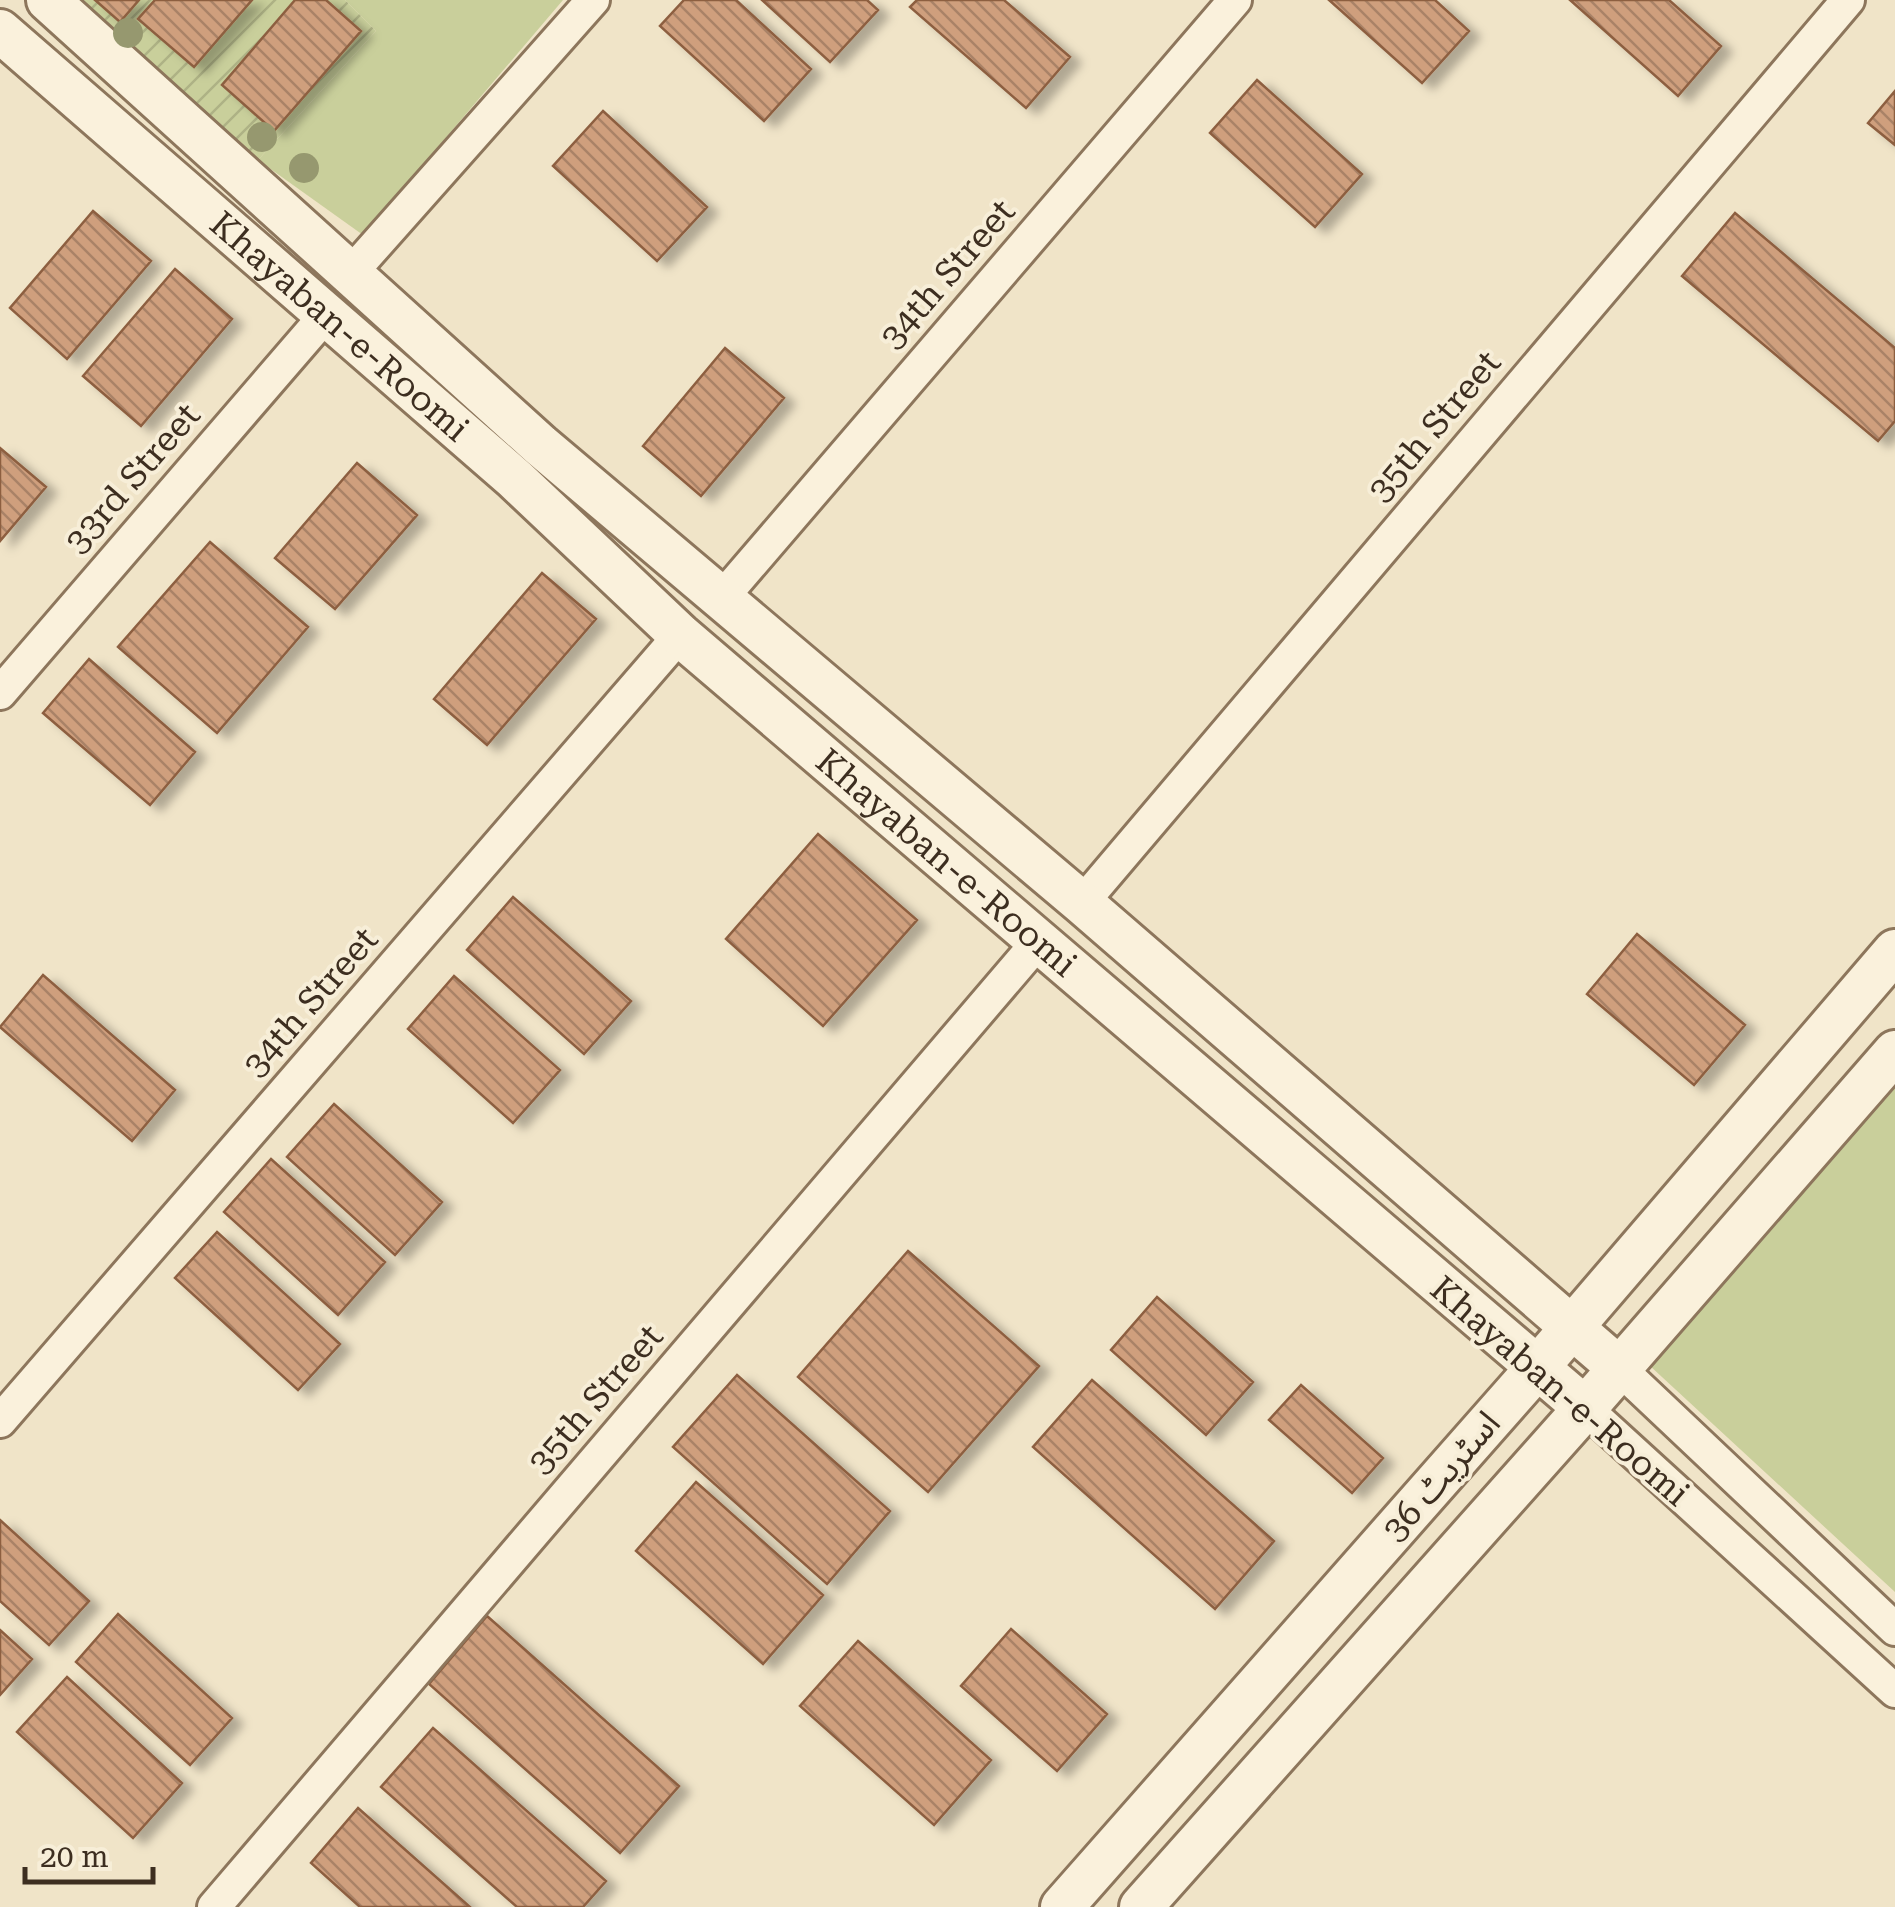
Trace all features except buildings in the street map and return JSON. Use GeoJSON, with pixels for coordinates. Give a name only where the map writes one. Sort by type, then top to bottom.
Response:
{"type":"FeatureCollection","features":[{"type":"Feature","properties":{"kind":"street","name":"Khayaban-e-Roomi"},"geometry":{"type":"LineString","coordinates":[[48,0],[540,444],[1082,903],[1620,1369],[1895,1629]]}},
{"type":"Feature","properties":{"kind":"street"},"geometry":{"type":"LineString","coordinates":[[350,274],[593,0]]}},
{"type":"Feature","properties":{"kind":"street","name":"34th Street"},"geometry":{"type":"LineString","coordinates":[[720,600],[1235,0]]}},
{"type":"Feature","properties":{"kind":"street","name":"35th Street"},"geometry":{"type":"LineString","coordinates":[[1082,903],[1848,0]]}},
{"type":"Feature","properties":{"kind":"street","name":"Khayaban-e-Roomi"},"geometry":{"type":"LineString","coordinates":[[0,31],[515,479],[680,635],[1585,1408],[1895,1691]]}},
{"type":"Feature","properties":{"kind":"street","name":"33rd Street"},"geometry":{"type":"LineString","coordinates":[[0,693],[326,316]]}},
{"type":"Feature","properties":{"kind":"street"},"geometry":{"type":"LineString","coordinates":[[515,479],[540,444]]}},
{"type":"Feature","properties":{"kind":"street","name":"34th Street"},"geometry":{"type":"LineString","coordinates":[[0,1421],[680,635]]}},
{"type":"Feature","properties":{"kind":"street","name":"35th Street"},"geometry":{"type":"LineString","coordinates":[[214,1907],[1038,942]]}},
{"type":"Feature","properties":{"kind":"street","name":"اسٹریٹ 36"},"geometry":{"type":"LineString","coordinates":[[1062,1907],[1537,1368],[1895,951]]}},
{"type":"Feature","properties":{"kind":"street","name":"اسٹریٹ 36"},"geometry":{"type":"LineString","coordinates":[[1141,1907],[1620,1369],[1895,1052]]}},
{"type":"Feature","properties":{"kind":"green space"},"geometry":{"type":"Polygon","coordinates":[[[79,0],[345,0],[376,31],[258,160],[79,0]]]}},
{"type":"Feature","properties":{"kind":"green space"},"geometry":{"type":"Polygon","coordinates":[[[345,0],[563,0],[363,235],[258,160],[376,31],[345,0]]]}},
{"type":"Feature","properties":{"kind":"green space"},"geometry":{"type":"Polygon","coordinates":[[[1895,1085],[1895,1592],[1649,1365],[1895,1085]]]}}]}
